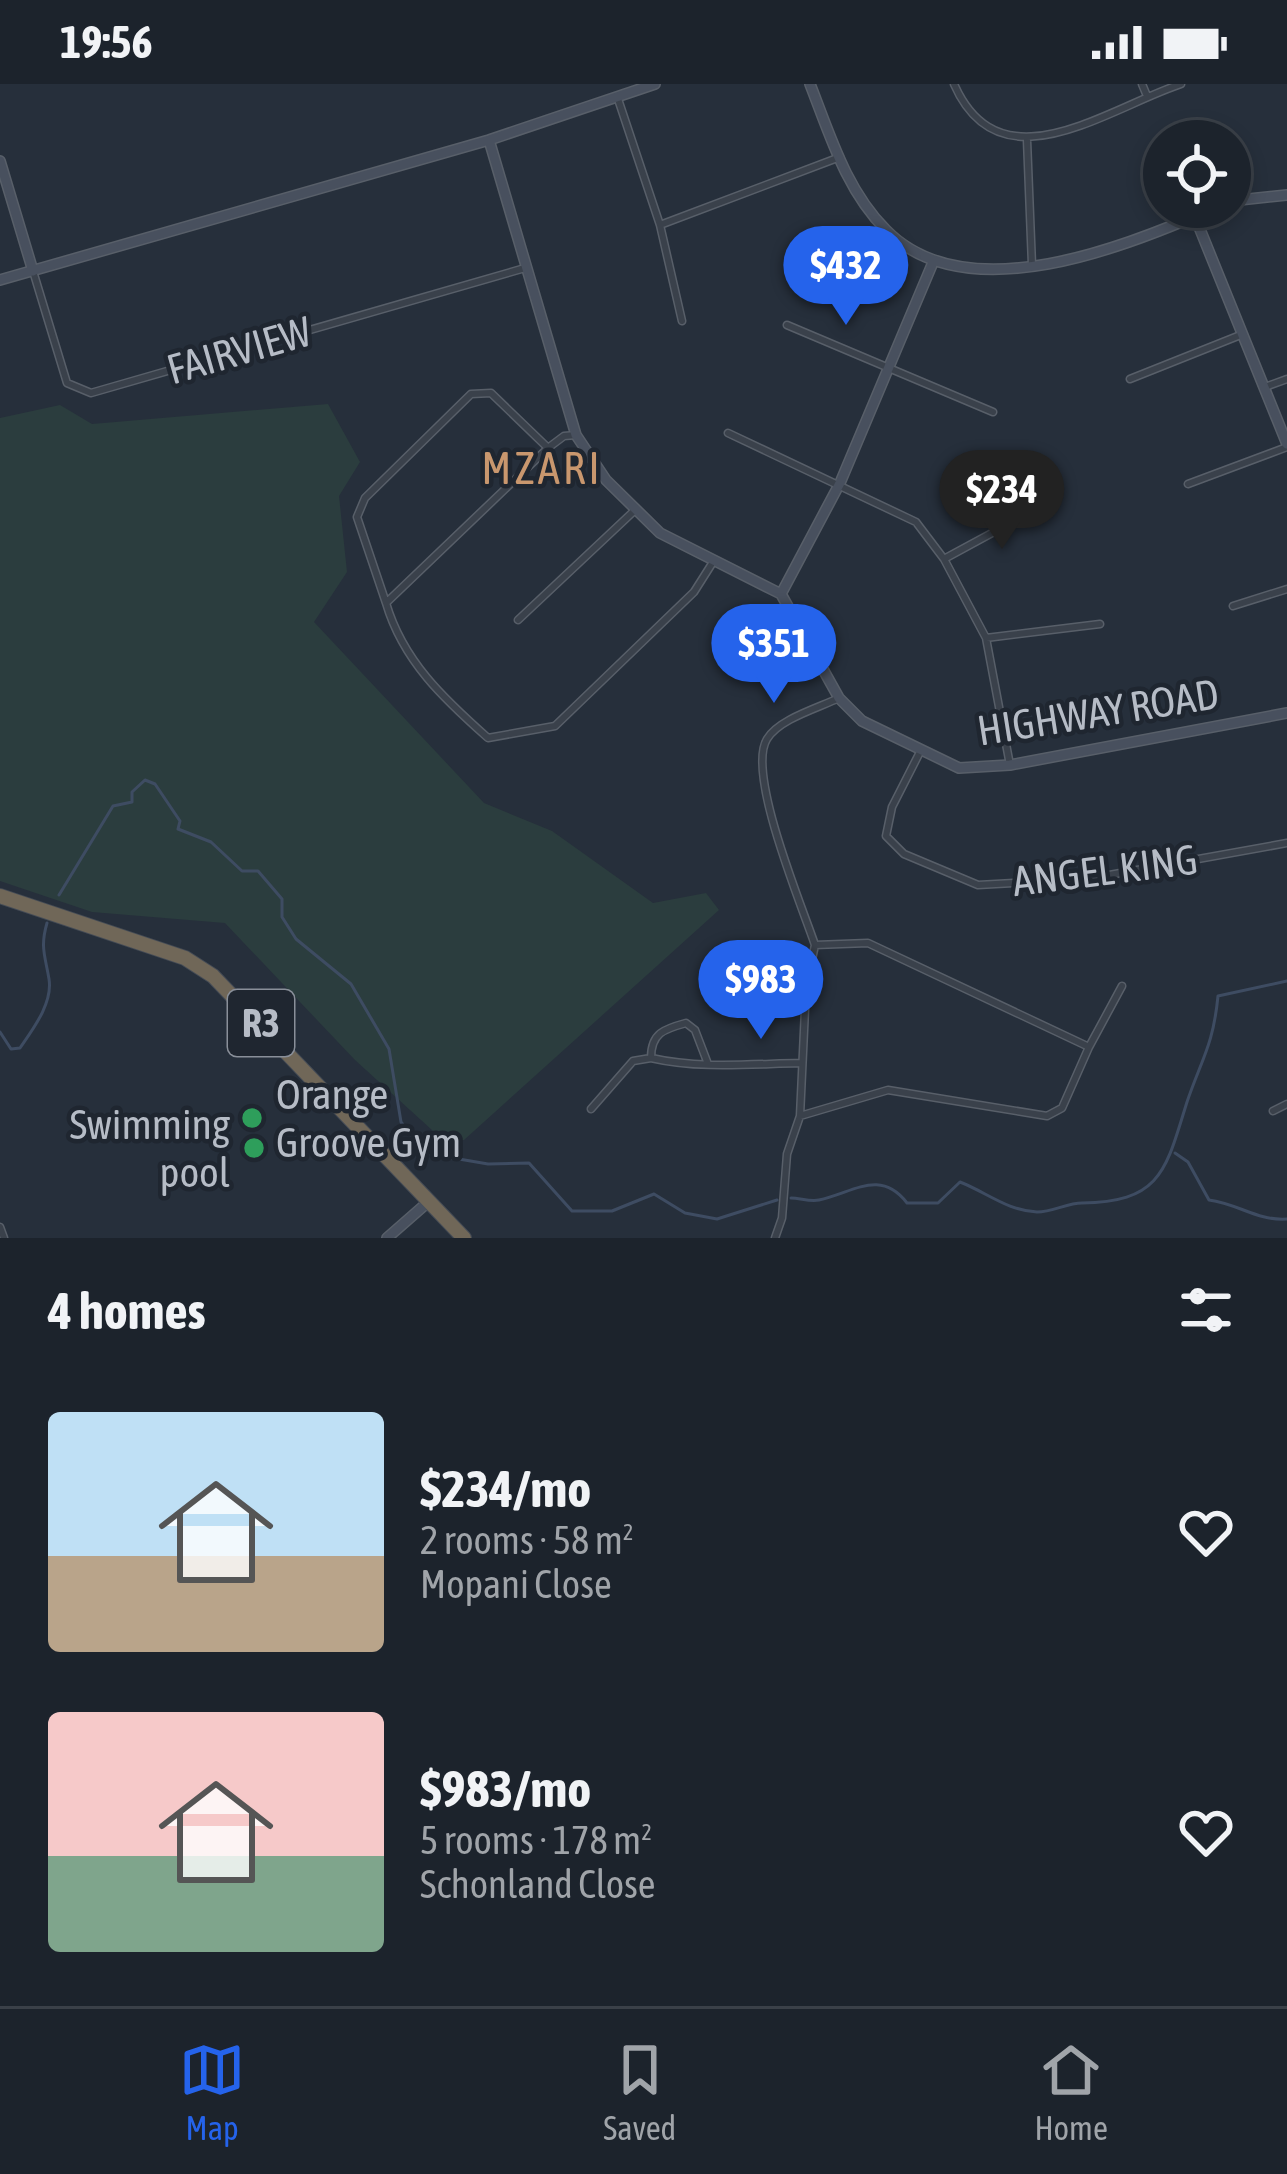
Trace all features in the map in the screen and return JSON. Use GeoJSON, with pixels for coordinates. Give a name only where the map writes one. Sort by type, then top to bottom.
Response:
{"type":"FeatureCollection","features":[{"type":"Feature","properties":{"kind":"highway","name":"R3"},"geometry":{"type":"LineString","coordinates":[[0,896],[185,958],[213,976],[293,1054],[464,1238]]}},
{"type":"Feature","properties":{"kind":"street"},"geometry":{"type":"LineString","coordinates":[[0,280],[489,140],[655,84]]}},
{"type":"Feature","properties":{"kind":"street"},"geometry":{"type":"LineString","coordinates":[[810,84],[849,182],[885,230],[934,260],[959,267],[1032,265],[1103,252],[1166,228]]}},
{"type":"Feature","properties":{"kind":"street"},"geometry":{"type":"LineString","coordinates":[[1142,84],[1147,96]]}},
{"type":"Feature","properties":{"kind":"street"},"geometry":{"type":"LineString","coordinates":[[958,85],[989,132],[1027,140],[1181,84]]}},
{"type":"Feature","properties":{"kind":"street"},"geometry":{"type":"LineString","coordinates":[[618,99],[660,225],[682,321]]}},
{"type":"Feature","properties":{"kind":"street"},"geometry":{"type":"LineString","coordinates":[[489,140],[577,435],[634,511],[660,533],[781,594],[840,484],[934,260]]}},
{"type":"Feature","properties":{"kind":"street"},"geometry":{"type":"LineString","coordinates":[[1027,140],[1032,265]]}},
{"type":"Feature","properties":{"kind":"street"},"geometry":{"type":"LineString","coordinates":[[660,225],[840,157]]}},
{"type":"Feature","properties":{"kind":"street"},"geometry":{"type":"LineString","coordinates":[[0,161],[33,271]]}},
{"type":"Feature","properties":{"kind":"street"},"geometry":{"type":"LineString","coordinates":[[1251,199],[1287,195]]}},
{"type":"Feature","properties":{"kind":"street"},"geometry":{"type":"LineString","coordinates":[[1188,484],[1287,446],[1200,228]]}},
{"type":"Feature","properties":{"kind":"street","name":"FAIRVIEW"},"geometry":{"type":"LineString","coordinates":[[33,271],[67,383],[91,393],[525,268]]}},
{"type":"Feature","properties":{"kind":"street"},"geometry":{"type":"LineString","coordinates":[[787,325],[994,412]]}},
{"type":"Feature","properties":{"kind":"street"},"geometry":{"type":"LineString","coordinates":[[1130,379],[1243,334]]}},
{"type":"Feature","properties":{"kind":"street"},"geometry":{"type":"LineString","coordinates":[[1264,387],[1287,379]]}},
{"type":"Feature","properties":{"kind":"street"},"geometry":{"type":"LineString","coordinates":[[548,448],[491,393],[471,394],[364,498],[357,517],[397,642],[448,702],[488,737],[505,738],[555,726],[694,592],[713,562]]}},
{"type":"Feature","properties":{"kind":"street"},"geometry":{"type":"LineString","coordinates":[[728,433],[916,522],[944,559],[986,638],[1010,765]]}},
{"type":"Feature","properties":{"kind":"street"},"geometry":{"type":"LineString","coordinates":[[386,603],[548,448],[564,436],[577,435]]}},
{"type":"Feature","properties":{"kind":"street"},"geometry":{"type":"LineString","coordinates":[[944,559],[1040,507]]}},
{"type":"Feature","properties":{"kind":"street"},"geometry":{"type":"LineString","coordinates":[[518,620],[634,511]]}},
{"type":"Feature","properties":{"kind":"street"},"geometry":{"type":"LineString","coordinates":[[1233,606],[1287,589]]}},
{"type":"Feature","properties":{"kind":"street","name":"HIGHWAY ROAD"},"geometry":{"type":"LineString","coordinates":[[781,594],[839,698],[862,721],[959,768],[1010,765],[1287,713]]}},
{"type":"Feature","properties":{"kind":"street"},"geometry":{"type":"LineString","coordinates":[[986,638],[1100,624]]}},
{"type":"Feature","properties":{"kind":"street"},"geometry":{"type":"LineString","coordinates":[[775,1238],[782,1219],[787,1154],[800,1116],[800,1063],[815,945],[768,798],[761,758],[764,741],[775,729],[839,698]]}},
{"type":"Feature","properties":{"kind":"street","name":"ANGEL KING"},"geometry":{"type":"LineString","coordinates":[[921,751],[892,808],[886,836],[904,854],[978,885],[1087,879],[1287,843]]}},
{"type":"Feature","properties":{"kind":"street"},"geometry":{"type":"LineString","coordinates":[[815,945],[868,943],[1088,1048]]}},
{"type":"Feature","properties":{"kind":"street"},"geometry":{"type":"LineString","coordinates":[[800,1116],[888,1090],[1048,1116],[1062,1108],[1122,986]]}},
{"type":"Feature","properties":{"kind":"street"},"geometry":{"type":"LineString","coordinates":[[651,1058],[651,1043],[662,1029],[686,1023],[695,1030],[708,1064]]}},
{"type":"Feature","properties":{"kind":"street"},"geometry":{"type":"LineString","coordinates":[[591,1109],[633,1061],[800,1063]]}},
{"type":"Feature","properties":{"kind":"street"},"geometry":{"type":"LineString","coordinates":[[1273,1111],[1287,1105]]}},
{"type":"Feature","properties":{"kind":"street"},"geometry":{"type":"LineString","coordinates":[[387,1238],[428,1203]]}},
{"type":"Feature","properties":{"kind":"street"},"geometry":{"type":"LineString","coordinates":[[0,1227],[4,1238]]}},
{"type":"Feature","properties":{"kind":"street"},"geometry":{"type":"LineString","coordinates":[[396,1228],[404,1238]]}},
{"type":"Feature","properties":{"kind":"shaded area"},"geometry":{"type":"Polygon","coordinates":[[[328,404],[360,462],[339,496],[347,572],[314,622],[484,803],[552,831],[653,903],[706,893],[719,910],[464,1140],[443,1140],[355,1060],[225,923],[92,912],[0,881],[0,418],[60,405],[92,424],[328,404]]]}},
{"type":"Feature","properties":{"kind":"waterway"},"geometry":{"type":"LineString","coordinates":[[59,895],[113,806],[132,802],[132,792],[145,780],[155,784],[180,821],[178,829],[211,842],[242,871],[258,871],[282,899],[282,917],[296,939],[351,984],[389,1049],[401,1122],[424,1153],[488,1164],[529,1163],[572,1211],[612,1211],[654,1194],[685,1213],[717,1219],[777,1200]]}},
{"type":"Feature","properties":{"kind":"waterway"},"geometry":{"type":"LineString","coordinates":[[0,1032],[11,1049],[20,1048],[45,1006],[47,923]]}},
{"type":"Feature","properties":{"kind":"waterway"},"geometry":{"type":"LineString","coordinates":[[791,1198],[819,1200],[876,1185],[887,1187],[907,1203],[938,1203],[960,1182],[1007,1205],[1037,1212],[1129,1196],[1145,1188],[1166,1163],[1210,1040],[1218,996],[1287,981]]}},
{"type":"Feature","properties":{"kind":"waterway"},"geometry":{"type":"LineString","coordinates":[[1175,1153],[1188,1162],[1209,1200],[1287,1219]]}},
{"type":"Feature","properties":{"kind":"place","name":"Orange Groove Gym"},"geometry":{"type":"Point","coordinates":[252,1118]}},
{"type":"Feature","properties":{"kind":"place","name":"Swimming pool"},"geometry":{"type":"Point","coordinates":[254,1148]}},
{"type":"Feature","properties":{"kind":"district","name":"MZARI"},"geometry":{"type":"Point","coordinates":[542,468]}}]}
